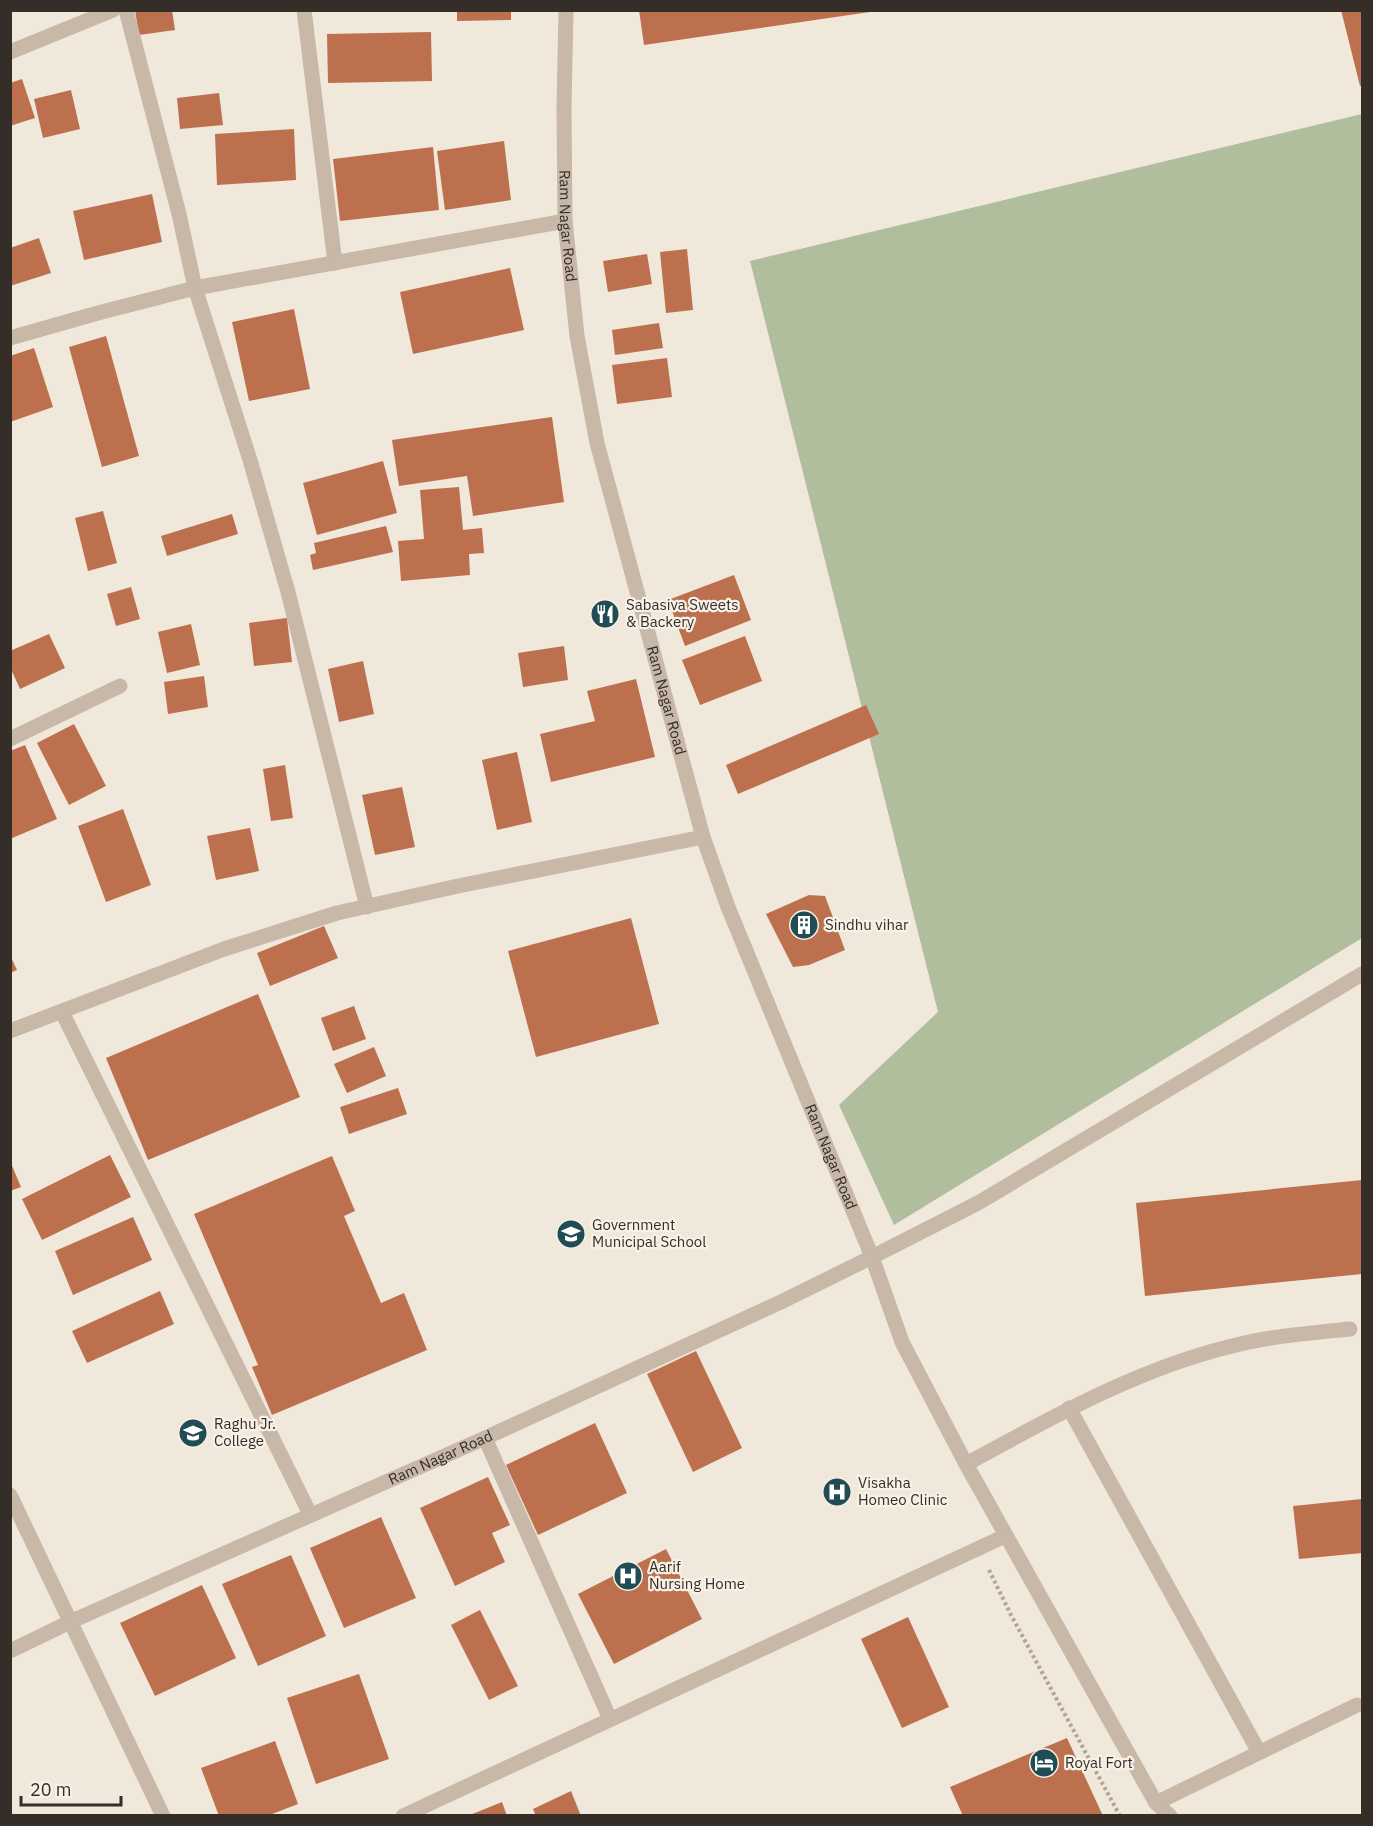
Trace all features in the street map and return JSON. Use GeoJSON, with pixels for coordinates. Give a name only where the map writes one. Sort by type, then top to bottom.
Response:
{"type":"FeatureCollection","features":[{"type":"Feature","properties":{"kind":"street"},"geometry":{"type":"LineString","coordinates":[[10,52],[113,10]]}},
{"type":"Feature","properties":{"kind":"street"},"geometry":{"type":"LineString","coordinates":[[126,10],[179,214],[195,288],[250,460],[288,592],[367,907]]}},
{"type":"Feature","properties":{"kind":"street"},"geometry":{"type":"LineString","coordinates":[[304,10],[335,263]]}},
{"type":"Feature","properties":{"kind":"street","name":"Ram Nagar Road"},"geometry":{"type":"LineString","coordinates":[[566,10],[565,222],[577,336],[597,443],[704,837],[728,907],[872,1257]]}},
{"type":"Feature","properties":{"kind":"street"},"geometry":{"type":"LineString","coordinates":[[11,335],[195,288],[565,222]]}},
{"type":"Feature","properties":{"kind":"street"},"geometry":{"type":"LineString","coordinates":[[10,739],[120,686]]}},
{"type":"Feature","properties":{"kind":"street"},"geometry":{"type":"LineString","coordinates":[[10,1031],[224,949],[337,914],[458,886],[704,837]]}},
{"type":"Feature","properties":{"kind":"street","name":"Ram Nagar Road"},"geometry":{"type":"LineString","coordinates":[[10,1652],[72,1621],[484,1438],[872,1257],[978,1203],[1362,974]]}},
{"type":"Feature","properties":{"kind":"street"},"geometry":{"type":"LineString","coordinates":[[62,1012],[310,1514]]}},
{"type":"Feature","properties":{"kind":"street"},"geometry":{"type":"LineString","coordinates":[[872,1257],[902,1342],[966,1464],[1156,1809],[1170,1815]]}},
{"type":"Feature","properties":{"kind":"street"},"geometry":{"type":"LineString","coordinates":[[966,1464],[1070,1408],[1160,1369],[1232,1346],[1282,1336],[1350,1329]]}},
{"type":"Feature","properties":{"kind":"street"},"geometry":{"type":"LineString","coordinates":[[1070,1408],[1259,1752]]}},
{"type":"Feature","properties":{"kind":"street"},"geometry":{"type":"LineString","coordinates":[[484,1438],[610,1719]]}},
{"type":"Feature","properties":{"kind":"street"},"geometry":{"type":"LineString","coordinates":[[10,1495],[163,1815]]}},
{"type":"Feature","properties":{"kind":"street"},"geometry":{"type":"LineString","coordinates":[[403,1815],[1005,1536]]}},
{"type":"Feature","properties":{"kind":"street"},"geometry":{"type":"LineString","coordinates":[[1156,1809],[1259,1752],[1357,1705]]}},
{"type":"Feature","properties":{"kind":"green space"},"geometry":{"type":"Polygon","coordinates":[[[1362,114],[1362,938],[894,1225],[839,1105],[938,1012],[750,261],[1362,114]]]}},
{"type":"Feature","properties":{"kind":"building"},"geometry":{"type":"Polygon","coordinates":[[[135,10],[172,10],[175,30],[139,35],[135,10]]]}},
{"type":"Feature","properties":{"kind":"building"},"geometry":{"type":"Polygon","coordinates":[[[457,10],[511,10],[511,20],[457,21],[457,10]]]}},
{"type":"Feature","properties":{"kind":"building"},"geometry":{"type":"Polygon","coordinates":[[[639,10],[870,10],[870,12],[644,45],[639,10]]]}},
{"type":"Feature","properties":{"kind":"building"},"geometry":{"type":"Polygon","coordinates":[[[1341,10],[1362,10],[1362,85],[1360,86],[1341,10]]]}},
{"type":"Feature","properties":{"kind":"building"},"geometry":{"type":"Polygon","coordinates":[[[431,32],[432,81],[328,83],[327,34],[431,32]]]}},
{"type":"Feature","properties":{"kind":"building"},"geometry":{"type":"Polygon","coordinates":[[[22,79],[35,118],[10,126],[10,83],[22,79]]]}},
{"type":"Feature","properties":{"kind":"building"},"geometry":{"type":"Polygon","coordinates":[[[71,90],[80,129],[43,138],[34,99],[71,90]]]}},
{"type":"Feature","properties":{"kind":"building"},"geometry":{"type":"Polygon","coordinates":[[[219,93],[223,125],[180,129],[177,98],[219,93]]]}},
{"type":"Feature","properties":{"kind":"building"},"geometry":{"type":"Polygon","coordinates":[[[294,129],[296,180],[217,185],[215,134],[294,129]]]}},
{"type":"Feature","properties":{"kind":"building"},"geometry":{"type":"Polygon","coordinates":[[[504,141],[511,200],[445,210],[437,151],[504,141]]]}},
{"type":"Feature","properties":{"kind":"building"},"geometry":{"type":"Polygon","coordinates":[[[433,147],[439,210],[340,221],[333,159],[433,147]]]}},
{"type":"Feature","properties":{"kind":"building"},"geometry":{"type":"Polygon","coordinates":[[[152,194],[162,242],[84,260],[73,211],[152,194]]]}},
{"type":"Feature","properties":{"kind":"building"},"geometry":{"type":"Polygon","coordinates":[[[39,238],[51,273],[10,286],[10,248],[39,238]]]}},
{"type":"Feature","properties":{"kind":"building"},"geometry":{"type":"Polygon","coordinates":[[[687,249],[693,310],[666,313],[660,252],[687,249]]]}},
{"type":"Feature","properties":{"kind":"building"},"geometry":{"type":"Polygon","coordinates":[[[647,254],[652,284],[608,292],[603,261],[647,254]]]}},
{"type":"Feature","properties":{"kind":"building"},"geometry":{"type":"Polygon","coordinates":[[[510,268],[524,330],[413,354],[400,292],[510,268]]]}},
{"type":"Feature","properties":{"kind":"building"},"geometry":{"type":"Polygon","coordinates":[[[294,309],[310,389],[249,401],[232,322],[294,309]]]}},
{"type":"Feature","properties":{"kind":"building"},"geometry":{"type":"Polygon","coordinates":[[[659,323],[663,348],[615,355],[612,330],[659,323]]]}},
{"type":"Feature","properties":{"kind":"building"},"geometry":{"type":"Polygon","coordinates":[[[106,336],[139,456],[102,467],[69,347],[106,336]]]}},
{"type":"Feature","properties":{"kind":"building"},"geometry":{"type":"Polygon","coordinates":[[[34,348],[53,407],[10,422],[10,356],[34,348]]]}},
{"type":"Feature","properties":{"kind":"building"},"geometry":{"type":"Polygon","coordinates":[[[667,358],[672,397],[617,404],[612,365],[667,358]]]}},
{"type":"Feature","properties":{"kind":"building"},"geometry":{"type":"Polygon","coordinates":[[[552,417],[564,502],[473,516],[467,476],[399,486],[392,440],[552,417]]]}},
{"type":"Feature","properties":{"kind":"building"},"geometry":{"type":"Polygon","coordinates":[[[383,461],[397,513],[317,535],[303,483],[383,461]]]}},
{"type":"Feature","properties":{"kind":"building"},"geometry":{"type":"Polygon","coordinates":[[[459,487],[463,530],[482,528],[484,553],[469,554],[470,575],[401,581],[398,541],[424,539],[420,490],[459,487]]]}},
{"type":"Feature","properties":{"kind":"building"},"geometry":{"type":"Polygon","coordinates":[[[103,511],[117,563],[88,571],[75,518],[103,511]]]}},
{"type":"Feature","properties":{"kind":"building"},"geometry":{"type":"Polygon","coordinates":[[[232,514],[238,534],[167,556],[161,536],[232,514]]]}},
{"type":"Feature","properties":{"kind":"building"},"geometry":{"type":"Polygon","coordinates":[[[386,526],[393,552],[313,570],[310,555],[316,553],[314,543],[386,526]]]}},
{"type":"Feature","properties":{"kind":"building"},"geometry":{"type":"Polygon","coordinates":[[[734,575],[751,620],[685,646],[668,600],[734,575]]]}},
{"type":"Feature","properties":{"kind":"building"},"geometry":{"type":"Polygon","coordinates":[[[131,587],[140,619],[116,626],[107,594],[131,587]]]}},
{"type":"Feature","properties":{"kind":"building"},"geometry":{"type":"Polygon","coordinates":[[[287,618],[292,662],[254,666],[249,623],[287,618]]]}},
{"type":"Feature","properties":{"kind":"building"},"geometry":{"type":"Polygon","coordinates":[[[191,624],[200,665],[167,673],[158,632],[191,624]]]}},
{"type":"Feature","properties":{"kind":"building"},"geometry":{"type":"Polygon","coordinates":[[[49,634],[65,668],[20,689],[10,667],[10,651],[49,634]]]}},
{"type":"Feature","properties":{"kind":"building"},"geometry":{"type":"Polygon","coordinates":[[[745,636],[762,681],[700,705],[682,660],[745,636]]]}},
{"type":"Feature","properties":{"kind":"building"},"geometry":{"type":"Polygon","coordinates":[[[564,646],[568,680],[523,687],[518,653],[564,646]]]}},
{"type":"Feature","properties":{"kind":"building"},"geometry":{"type":"Polygon","coordinates":[[[363,661],[374,714],[339,722],[328,669],[363,661]]]}},
{"type":"Feature","properties":{"kind":"building"},"geometry":{"type":"Polygon","coordinates":[[[204,676],[208,707],[168,714],[164,682],[204,676]]]}},
{"type":"Feature","properties":{"kind":"building"},"geometry":{"type":"Polygon","coordinates":[[[636,679],[655,757],[551,782],[540,734],[595,721],[587,691],[636,679]]]}},
{"type":"Feature","properties":{"kind":"building"},"geometry":{"type":"Polygon","coordinates":[[[866,705],[879,734],[738,794],[726,765],[866,705]]]}},
{"type":"Feature","properties":{"kind":"building"},"geometry":{"type":"Polygon","coordinates":[[[74,724],[106,786],[69,805],[37,743],[74,724]]]}},
{"type":"Feature","properties":{"kind":"building"},"geometry":{"type":"Polygon","coordinates":[[[25,745],[57,819],[10,839],[10,751],[25,745]]]}},
{"type":"Feature","properties":{"kind":"building"},"geometry":{"type":"Polygon","coordinates":[[[517,752],[532,822],[497,830],[482,760],[517,752]]]}},
{"type":"Feature","properties":{"kind":"building"},"geometry":{"type":"Polygon","coordinates":[[[285,765],[293,818],[271,821],[263,769],[285,765]]]}},
{"type":"Feature","properties":{"kind":"building"},"geometry":{"type":"Polygon","coordinates":[[[402,787],[415,847],[375,855],[362,795],[402,787]]]}},
{"type":"Feature","properties":{"kind":"building"},"geometry":{"type":"Polygon","coordinates":[[[123,809],[151,885],[106,902],[78,826],[123,809]]]}},
{"type":"Feature","properties":{"kind":"building"},"geometry":{"type":"Polygon","coordinates":[[[250,828],[259,871],[216,880],[207,836],[250,828]]]}},
{"type":"Feature","properties":{"kind":"building","name":"Sindhu vihar"},"geometry":{"type":"Polygon","coordinates":[[[809,895],[825,896],[845,950],[809,965],[793,967],[766,914],[809,895]]]}},
{"type":"Feature","properties":{"kind":"building"},"geometry":{"type":"Polygon","coordinates":[[[631,918],[659,1024],[536,1057],[508,951],[631,918]]]}},
{"type":"Feature","properties":{"kind":"building"},"geometry":{"type":"Polygon","coordinates":[[[324,926],[338,958],[270,986],[257,953],[324,926]]]}},
{"type":"Feature","properties":{"kind":"building"},"geometry":{"type":"Polygon","coordinates":[[[10,955],[17,970],[10,973],[10,955]]]}},
{"type":"Feature","properties":{"kind":"building"},"geometry":{"type":"Polygon","coordinates":[[[258,994],[300,1097],[148,1160],[106,1058],[258,994]]]}},
{"type":"Feature","properties":{"kind":"building"},"geometry":{"type":"Polygon","coordinates":[[[354,1006],[366,1039],[333,1051],[321,1018],[354,1006]]]}},
{"type":"Feature","properties":{"kind":"building"},"geometry":{"type":"Polygon","coordinates":[[[374,1047],[386,1076],[347,1093],[334,1064],[374,1047]]]}},
{"type":"Feature","properties":{"kind":"building"},"geometry":{"type":"Polygon","coordinates":[[[398,1088],[407,1114],[349,1134],[340,1107],[398,1088]]]}},
{"type":"Feature","properties":{"kind":"building"},"geometry":{"type":"Polygon","coordinates":[[[110,1155],[131,1197],[42,1240],[22,1199],[110,1155]]]}},
{"type":"Feature","properties":{"kind":"building"},"geometry":{"type":"Polygon","coordinates":[[[332,1156],[355,1211],[344,1216],[381,1303],[404,1293],[427,1350],[272,1415],[252,1367],[258,1365],[194,1214],[332,1156]]]}},
{"type":"Feature","properties":{"kind":"building"},"geometry":{"type":"Polygon","coordinates":[[[10,1161],[21,1187],[10,1191],[10,1161]]]}},
{"type":"Feature","properties":{"kind":"building"},"geometry":{"type":"Polygon","coordinates":[[[1362,1180],[1362,1274],[1145,1296],[1136,1203],[1362,1180]]]}},
{"type":"Feature","properties":{"kind":"building"},"geometry":{"type":"Polygon","coordinates":[[[133,1217],[152,1260],[73,1295],[55,1251],[133,1217]]]}},
{"type":"Feature","properties":{"kind":"building"},"geometry":{"type":"Polygon","coordinates":[[[160,1291],[174,1324],[87,1363],[72,1331],[160,1291]]]}},
{"type":"Feature","properties":{"kind":"building"},"geometry":{"type":"Polygon","coordinates":[[[696,1351],[742,1448],[693,1472],[647,1374],[696,1351]]]}},
{"type":"Feature","properties":{"kind":"building"},"geometry":{"type":"Polygon","coordinates":[[[595,1423],[627,1493],[538,1535],[506,1465],[595,1423]]]}},
{"type":"Feature","properties":{"kind":"building"},"geometry":{"type":"Polygon","coordinates":[[[488,1477],[510,1525],[492,1533],[505,1562],[455,1586],[420,1508],[488,1477]]]}},
{"type":"Feature","properties":{"kind":"building"},"geometry":{"type":"Polygon","coordinates":[[[1362,1499],[1362,1553],[1299,1559],[1293,1506],[1362,1499]]]}},
{"type":"Feature","properties":{"kind":"building"},"geometry":{"type":"Polygon","coordinates":[[[381,1517],[416,1598],[344,1628],[310,1548],[381,1517]]]}},
{"type":"Feature","properties":{"kind":"building"},"geometry":{"type":"Polygon","coordinates":[[[666,1549],[702,1619],[614,1664],[578,1594],[666,1549]]]}},
{"type":"Feature","properties":{"kind":"building"},"geometry":{"type":"Polygon","coordinates":[[[291,1555],[326,1636],[258,1666],[222,1584],[291,1555]]]}},
{"type":"Feature","properties":{"kind":"building"},"geometry":{"type":"Polygon","coordinates":[[[202,1585],[236,1658],[155,1696],[120,1623],[202,1585]]]}},
{"type":"Feature","properties":{"kind":"building"},"geometry":{"type":"Polygon","coordinates":[[[480,1610],[518,1686],[489,1700],[451,1625],[480,1610]]]}},
{"type":"Feature","properties":{"kind":"building"},"geometry":{"type":"Polygon","coordinates":[[[908,1617],[949,1707],[902,1728],[861,1639],[908,1617]]]}},
{"type":"Feature","properties":{"kind":"building"},"geometry":{"type":"Polygon","coordinates":[[[359,1674],[389,1759],[316,1784],[287,1698],[359,1674]]]}},
{"type":"Feature","properties":{"kind":"building","name":"Royal Fort"},"geometry":{"type":"Polygon","coordinates":[[[1067,1738],[1103,1816],[963,1816],[950,1787],[1067,1738]]]}},
{"type":"Feature","properties":{"kind":"building"},"geometry":{"type":"Polygon","coordinates":[[[275,1741],[298,1804],[267,1816],[219,1816],[201,1768],[275,1741]]]}},
{"type":"Feature","properties":{"kind":"building"},"geometry":{"type":"Polygon","coordinates":[[[571,1791],[581,1816],[536,1816],[533,1809],[571,1791]]]}},
{"type":"Feature","properties":{"kind":"building"},"geometry":{"type":"Polygon","coordinates":[[[502,1802],[507,1816],[470,1816],[470,1815],[502,1802]]]}},
{"type":"Feature","properties":{"kind":"place","name":"Sabasiva Sweets & Backery"},"geometry":{"type":"Point","coordinates":[605,614]}},
{"type":"Feature","properties":{"kind":"place","name":"Sindhu vihar"},"geometry":{"type":"Point","coordinates":[804,925]}},
{"type":"Feature","properties":{"kind":"place","name":"Government Municipal School"},"geometry":{"type":"Point","coordinates":[571,1234]}},
{"type":"Feature","properties":{"kind":"place","name":"Raghu Jr. College"},"geometry":{"type":"Point","coordinates":[193,1433]}},
{"type":"Feature","properties":{"kind":"place","name":"Visakha Homeo Clinic"},"geometry":{"type":"Point","coordinates":[837,1492]}},
{"type":"Feature","properties":{"kind":"place","name":"Aarif Nursing Home"},"geometry":{"type":"Point","coordinates":[628,1576]}},
{"type":"Feature","properties":{"kind":"place","name":"Royal Fort"},"geometry":{"type":"Point","coordinates":[1044,1763]}}]}
